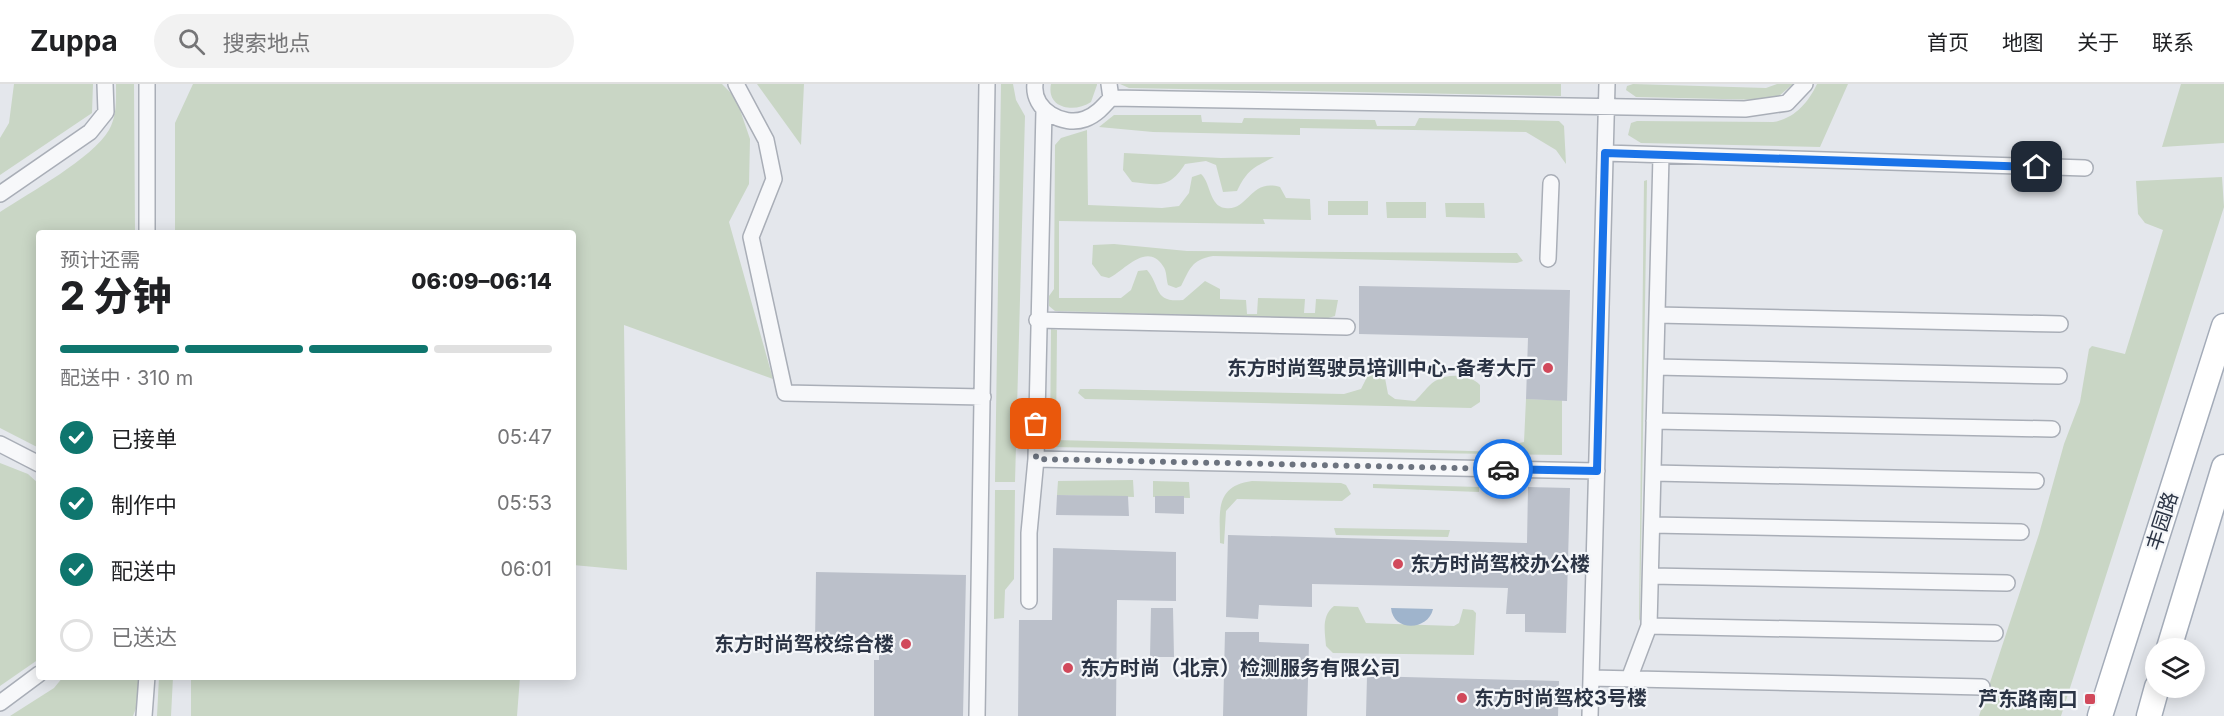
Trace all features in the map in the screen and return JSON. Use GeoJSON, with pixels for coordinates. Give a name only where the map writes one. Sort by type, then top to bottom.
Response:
{"type":"FeatureCollection","features":[{"type":"Feature","properties":{"kind":"main road","name":"丰园路"},"geometry":{"type":"LineString","coordinates":[[2100,716],[2224,326]]}},
{"type":"Feature","properties":{"kind":"main road"},"geometry":{"type":"LineString","coordinates":[[2172,638],[2224,467]]}},
{"type":"Feature","properties":{"kind":"main road"},"geometry":{"type":"LineString","coordinates":[[2149,716],[2154,698]]}},
{"type":"Feature","properties":{"kind":"street"},"geometry":{"type":"LineString","coordinates":[[0,194],[90,132],[106,112],[105,84]]}},
{"type":"Feature","properties":{"kind":"street"},"geometry":{"type":"LineString","coordinates":[[147,84],[147,230]]}},
{"type":"Feature","properties":{"kind":"street"},"geometry":{"type":"LineString","coordinates":[[736,84],[766,140],[774,179],[751,237],[785,393],[983,397]]}},
{"type":"Feature","properties":{"kind":"street"},"geometry":{"type":"LineString","coordinates":[[977,716],[987,84]]}},
{"type":"Feature","properties":{"kind":"street"},"geometry":{"type":"LineString","coordinates":[[1035,84],[1038,100],[1044,110],[1060,120],[1073,122],[1093,115],[1110,91],[1605,107],[1768,108],[1786,103],[1805,84]]}},
{"type":"Feature","properties":{"kind":"street"},"geometry":{"type":"LineString","coordinates":[[1590,716],[1607,84]]}},
{"type":"Feature","properties":{"kind":"street"},"geometry":{"type":"LineString","coordinates":[[1029,602],[1029,533],[1036,459],[1037,320],[1044,110]]}},
{"type":"Feature","properties":{"kind":"street"},"geometry":{"type":"LineString","coordinates":[[1605,153],[2085,168]]}},
{"type":"Feature","properties":{"kind":"street"},"geometry":{"type":"LineString","coordinates":[[1629,679],[1649,626],[1661,156]]}},
{"type":"Feature","properties":{"kind":"street"},"geometry":{"type":"LineString","coordinates":[[1548,259],[1551,183]]}},
{"type":"Feature","properties":{"kind":"street"},"geometry":{"type":"LineString","coordinates":[[1657,315],[2060,324]]}},
{"type":"Feature","properties":{"kind":"street"},"geometry":{"type":"LineString","coordinates":[[1037,320],[1347,327]]}},
{"type":"Feature","properties":{"kind":"street"},"geometry":{"type":"LineString","coordinates":[[1656,367],[2059,376]]}},
{"type":"Feature","properties":{"kind":"street"},"geometry":{"type":"LineString","coordinates":[[1654,421],[2052,429]]}},
{"type":"Feature","properties":{"kind":"street"},"geometry":{"type":"LineString","coordinates":[[0,444],[36,462]]}},
{"type":"Feature","properties":{"kind":"street"},"geometry":{"type":"LineString","coordinates":[[1036,459],[1597,471]]}},
{"type":"Feature","properties":{"kind":"street"},"geometry":{"type":"LineString","coordinates":[[1653,473],[2036,481]]}},
{"type":"Feature","properties":{"kind":"street"},"geometry":{"type":"LineString","coordinates":[[1652,525],[2021,532]]}},
{"type":"Feature","properties":{"kind":"street"},"geometry":{"type":"LineString","coordinates":[[1651,576],[2007,583]]}},
{"type":"Feature","properties":{"kind":"street"},"geometry":{"type":"LineString","coordinates":[[1649,626],[1995,633]]}},
{"type":"Feature","properties":{"kind":"street"},"geometry":{"type":"LineString","coordinates":[[0,703],[36,676]]}},
{"type":"Feature","properties":{"kind":"street"},"geometry":{"type":"LineString","coordinates":[[1591,678],[1982,687]]}},
{"type":"Feature","properties":{"kind":"street"},"geometry":{"type":"LineString","coordinates":[[144,716],[147,680]]}},
{"type":"Feature","properties":{"kind":"green space"},"geometry":{"type":"Polygon","coordinates":[[[14,84],[93,84],[92,113],[0,175],[0,138],[9,123],[14,84]]]}},
{"type":"Feature","properties":{"kind":"green space"},"geometry":{"type":"Polygon","coordinates":[[[116,84],[134,84],[135,230],[36,230],[36,446],[0,428],[0,212],[89,152],[109,130],[116,108],[116,84]]]}},
{"type":"Feature","properties":{"kind":"green space"},"geometry":{"type":"Polygon","coordinates":[[[193,84],[722,84],[736,98],[750,139],[749,184],[729,222],[773,379],[624,325],[627,570],[576,565],[576,230],[175,230],[175,123],[193,84]]]}},
{"type":"Feature","properties":{"kind":"green space"},"geometry":{"type":"Polygon","coordinates":[[[757,84],[804,84],[801,145],[757,84]]]}},
{"type":"Feature","properties":{"kind":"green space"},"geometry":{"type":"Polygon","coordinates":[[[1001,84],[1013,84],[1016,100],[1025,116],[1015,482],[995,482],[1001,84]]]}},
{"type":"Feature","properties":{"kind":"green space"},"geometry":{"type":"Polygon","coordinates":[[[1051,84],[1097,85],[1091,102],[1070,108],[1057,104],[1053,99],[1051,84]]]}},
{"type":"Feature","properties":{"kind":"green space"},"geometry":{"type":"Polygon","coordinates":[[[1120,84],[1561,84],[1561,96],[1129,88],[1120,84]]]}},
{"type":"Feature","properties":{"kind":"green space"},"geometry":{"type":"Polygon","coordinates":[[[1633,84],[1766,88],[1777,84],[1793,84],[1779,96],[1765,100],[1636,97],[1626,90],[1627,86],[1633,84]]]}},
{"type":"Feature","properties":{"kind":"green space"},"geometry":{"type":"Polygon","coordinates":[[[1817,84],[1848,84],[1820,147],[1641,143],[1628,135],[1631,123],[1637,121],[1773,122],[1781,120],[1800,109],[1817,84]]]}},
{"type":"Feature","properties":{"kind":"green space"},"geometry":{"type":"Polygon","coordinates":[[[2181,84],[2224,84],[2224,143],[2162,147],[2181,84]]]}},
{"type":"Feature","properties":{"kind":"green space"},"geometry":{"type":"Polygon","coordinates":[[[1114,115],[1201,115],[1202,122],[1242,123],[1244,118],[1375,120],[1377,126],[1415,126],[1419,118],[1559,121],[1564,126],[1566,164],[1556,150],[1526,132],[1300,128],[1300,135],[1153,132],[1099,127],[1114,115]]]}},
{"type":"Feature","properties":{"kind":"green space"},"geometry":{"type":"Polygon","coordinates":[[[1087,130],[1088,205],[1162,208],[1179,206],[1189,193],[1192,177],[1201,174],[1213,199],[1220,206],[1233,208],[1255,191],[1270,185],[1280,187],[1286,198],[1310,199],[1311,220],[1263,219],[1265,224],[1059,221],[1059,298],[1121,298],[1131,290],[1138,271],[1147,270],[1159,292],[1167,299],[1183,300],[1205,281],[1220,289],[1220,299],[1246,300],[1247,314],[1257,314],[1258,298],[1305,299],[1304,313],[1315,313],[1316,299],[1338,300],[1335,316],[1325,319],[1055,311],[1049,306],[1049,296],[1054,289],[1055,145],[1061,138],[1087,130]]]}},
{"type":"Feature","properties":{"kind":"green space"},"geometry":{"type":"Polygon","coordinates":[[[1124,153],[1221,158],[1274,157],[1252,170],[1244,178],[1237,191],[1223,192],[1216,165],[1206,161],[1185,164],[1174,178],[1163,184],[1132,182],[1123,170],[1124,153]]]}},
{"type":"Feature","properties":{"kind":"green space"},"geometry":{"type":"Polygon","coordinates":[[[2222,177],[2224,207],[2061,716],[1979,716],[2039,534],[2064,444],[2080,402],[2089,349],[2092,346],[2125,354],[2163,230],[2145,223],[2138,214],[2136,181],[2222,177]]]}},
{"type":"Feature","properties":{"kind":"green space"},"geometry":{"type":"Polygon","coordinates":[[[1647,180],[1640,619],[1639,621],[1644,181],[1647,180]]]}},
{"type":"Feature","properties":{"kind":"green space"},"geometry":{"type":"Polygon","coordinates":[[[1328,201],[1368,201],[1368,215],[1328,215],[1328,201]]]}},
{"type":"Feature","properties":{"kind":"green space"},"geometry":{"type":"Polygon","coordinates":[[[1386,202],[1426,202],[1426,218],[1387,218],[1386,202]]]}},
{"type":"Feature","properties":{"kind":"green space"},"geometry":{"type":"Polygon","coordinates":[[[1445,203],[1484,203],[1485,218],[1446,217],[1445,203]]]}},
{"type":"Feature","properties":{"kind":"green space"},"geometry":{"type":"Polygon","coordinates":[[[1114,244],[1187,251],[1517,253],[1523,261],[1517,263],[1213,256],[1196,263],[1189,270],[1181,286],[1176,288],[1168,285],[1164,268],[1157,259],[1150,256],[1136,260],[1109,278],[1101,276],[1092,264],[1093,245],[1114,244]]]}},
{"type":"Feature","properties":{"kind":"green space"},"geometry":{"type":"Polygon","coordinates":[[[1051,329],[1057,330],[1056,440],[1509,452],[1510,445],[1524,442],[1526,399],[1562,400],[1562,455],[1050,447],[1051,329]]]}},
{"type":"Feature","properties":{"kind":"green space"},"geometry":{"type":"Polygon","coordinates":[[[1375,371],[1385,378],[1388,394],[1395,399],[1415,401],[1429,385],[1440,378],[1459,376],[1476,381],[1480,385],[1480,402],[1471,408],[1085,399],[1078,393],[1080,389],[1093,389],[1344,394],[1361,389],[1368,375],[1375,371]]]}},
{"type":"Feature","properties":{"kind":"green space"},"geometry":{"type":"Polygon","coordinates":[[[0,463],[28,474],[36,481],[36,661],[0,686],[0,463]]]}},
{"type":"Feature","properties":{"kind":"green space"},"geometry":{"type":"Polygon","coordinates":[[[1133,480],[1134,497],[1057,495],[1058,481],[1133,480]]]}},
{"type":"Feature","properties":{"kind":"green space"},"geometry":{"type":"Polygon","coordinates":[[[1153,481],[1189,482],[1190,498],[1153,497],[1153,481]]]}},
{"type":"Feature","properties":{"kind":"green space"},"geometry":{"type":"Polygon","coordinates":[[[1252,481],[1341,483],[1346,485],[1351,494],[1342,501],[1237,499],[1226,511],[1224,544],[1220,543],[1220,512],[1225,495],[1240,484],[1252,481]]]}},
{"type":"Feature","properties":{"kind":"green space"},"geometry":{"type":"Polygon","coordinates":[[[1373,484],[1479,487],[1479,492],[1373,488],[1373,484]]]}},
{"type":"Feature","properties":{"kind":"green space"},"geometry":{"type":"Polygon","coordinates":[[[995,490],[1015,490],[1014,579],[1005,590],[1004,618],[994,619],[995,490]]]}},
{"type":"Feature","properties":{"kind":"green space"},"geometry":{"type":"Polygon","coordinates":[[[1334,528],[1450,530],[1448,537],[1336,535],[1334,528]]]}},
{"type":"Feature","properties":{"kind":"green space"},"geometry":{"type":"Polygon","coordinates":[[[1334,606],[1358,607],[1366,623],[1454,626],[1459,623],[1463,609],[1473,610],[1476,613],[1474,655],[1333,653],[1326,646],[1325,619],[1334,606]]]}},
{"type":"Feature","properties":{"kind":"green space"},"geometry":{"type":"Polygon","coordinates":[[[61,680],[138,680],[138,703],[133,716],[10,716],[54,688],[61,680]]]}},
{"type":"Feature","properties":{"kind":"green space"},"geometry":{"type":"Polygon","coordinates":[[[159,680],[173,680],[171,716],[157,716],[159,680]]]}},
{"type":"Feature","properties":{"kind":"green space"},"geometry":{"type":"Polygon","coordinates":[[[191,680],[520,680],[517,716],[191,716],[191,680]]]}},
{"type":"Feature","properties":{"kind":"water"},"geometry":{"type":"Polygon","coordinates":[[[1391,608],[1433,609],[1425,622],[1411,626],[1398,621],[1393,616],[1391,608]]]}},
{"type":"Feature","properties":{"kind":"building","name":"东方时尚驾驶员培训中心-备考大厅"},"geometry":{"type":"Polygon","coordinates":[[[1359,286],[1570,290],[1567,401],[1526,399],[1528,338],[1359,334],[1359,286]]]}},
{"type":"Feature","properties":{"kind":"building","name":"东方时尚驾校办公楼"},"geometry":{"type":"Polygon","coordinates":[[[1528,487],[1570,488],[1566,633],[1525,632],[1525,614],[1506,614],[1508,588],[1312,584],[1312,607],[1259,605],[1258,619],[1226,617],[1228,535],[1527,543],[1528,487]]]}},
{"type":"Feature","properties":{"kind":"building"},"geometry":{"type":"Polygon","coordinates":[[[1057,495],[1128,496],[1129,516],[1056,515],[1057,495]]]}},
{"type":"Feature","properties":{"kind":"building"},"geometry":{"type":"Polygon","coordinates":[[[1155,496],[1184,496],[1184,514],[1155,513],[1155,496]]]}},
{"type":"Feature","properties":{"kind":"building","name":"东方时尚（北京）检测服务有限公司"},"geometry":{"type":"Polygon","coordinates":[[[1053,548],[1176,552],[1176,601],[1117,600],[1116,716],[1018,716],[1019,620],[1052,620],[1053,548]]]}},
{"type":"Feature","properties":{"kind":"building","name":"东方时尚驾校综合楼"},"geometry":{"type":"Polygon","coordinates":[[[816,572],[966,575],[963,716],[874,716],[874,660],[879,660],[879,645],[815,643],[816,572]]]}},
{"type":"Feature","properties":{"kind":"building"},"geometry":{"type":"Polygon","coordinates":[[[1151,608],[1173,608],[1174,657],[1150,657],[1151,608]]]}},
{"type":"Feature","properties":{"kind":"building"},"geometry":{"type":"Polygon","coordinates":[[[1225,632],[1259,632],[1259,642],[1309,644],[1307,716],[1223,716],[1225,632]]]}},
{"type":"Feature","properties":{"kind":"building","name":"东方时尚驾校3号楼"},"geometry":{"type":"Polygon","coordinates":[[[1367,676],[1559,681],[1558,716],[1366,716],[1367,676]]]}},
{"type":"Feature","properties":{"kind":"way so far"},"geometry":{"type":"LineString","coordinates":[[1036,424],[1036,459],[1503,469]]}},
{"type":"Feature","properties":{"kind":"place","name":"东方时尚驾驶员培训中心-备考大厅"},"geometry":{"type":"Point","coordinates":[1548,368]}},
{"type":"Feature","properties":{"kind":"place","name":"东方时尚驾校办公楼"},"geometry":{"type":"Point","coordinates":[1398,564]}},
{"type":"Feature","properties":{"kind":"place","name":"东方时尚驾校综合楼"},"geometry":{"type":"Point","coordinates":[906,644]}},
{"type":"Feature","properties":{"kind":"place","name":"东方时尚（北京）检测服务有限公司"},"geometry":{"type":"Point","coordinates":[1068,668]}},
{"type":"Feature","properties":{"kind":"place","name":"东方时尚驾校3号楼"},"geometry":{"type":"Point","coordinates":[1462,698]}},
{"type":"Feature","properties":{"kind":"place","name":"芦东路南口"},"geometry":{"type":"Point","coordinates":[2090,699]}},
{"type":"Feature","properties":{"kind":"route"},"geometry":{"type":"LineString","coordinates":[[1503,469],[1597,471],[1605,153],[2037,167]]}}]}
